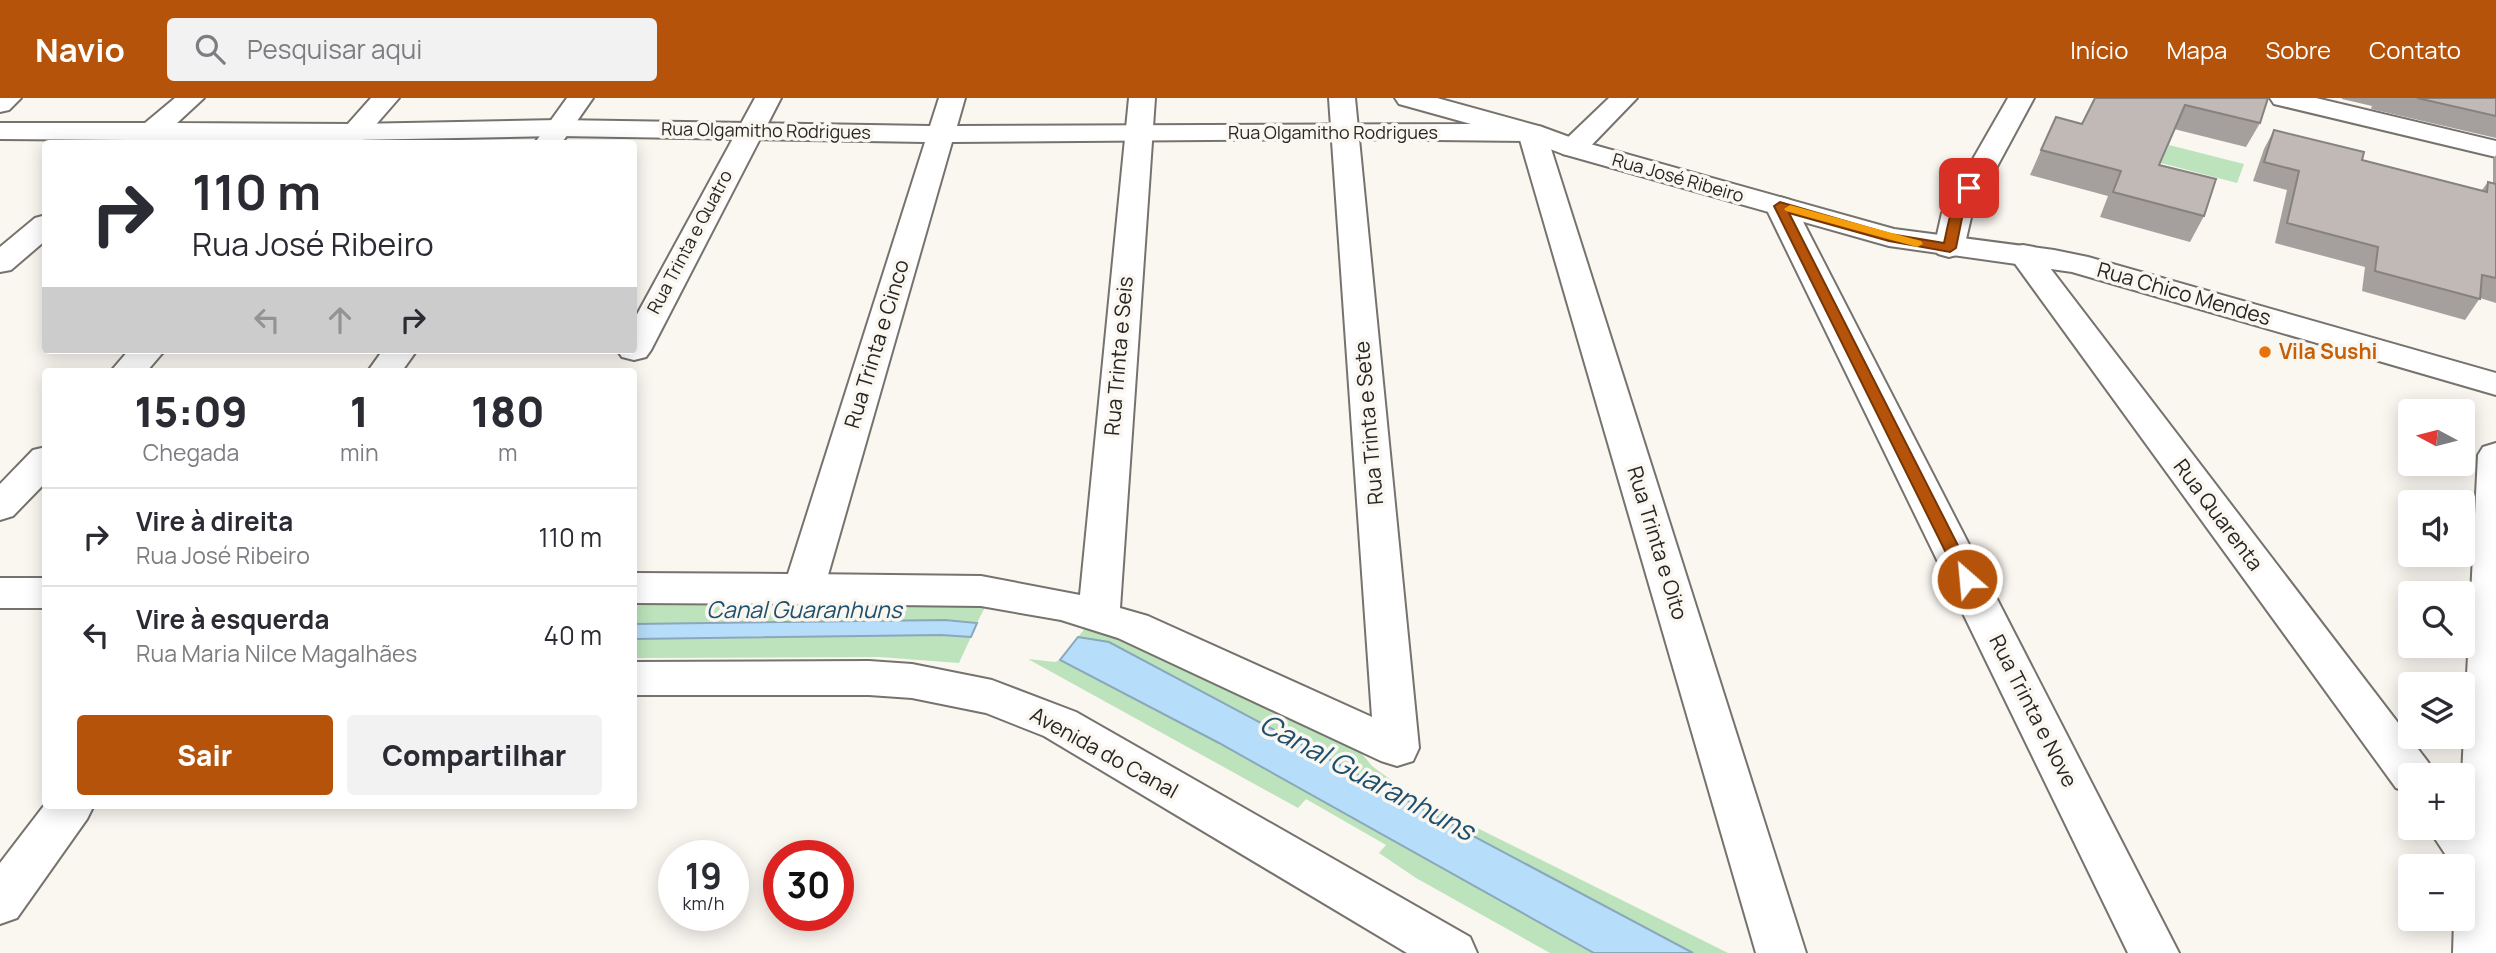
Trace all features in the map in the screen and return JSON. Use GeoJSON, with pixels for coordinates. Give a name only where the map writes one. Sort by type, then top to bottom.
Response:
{"type":"FeatureCollection","features":[{"type":"Feature","properties":{"kind":"street"},"geometry":{"type":"LineString","coordinates":[[0,104],[8,98]]}},
{"type":"Feature","properties":{"kind":"street"},"geometry":{"type":"LineString","coordinates":[[144,138],[191,98]]}},
{"type":"Feature","properties":{"kind":"street"},"geometry":{"type":"LineString","coordinates":[[348,138],[386,98]]}},
{"type":"Feature","properties":{"kind":"street"},"geometry":{"type":"LineString","coordinates":[[553,136],[580,98]]}},
{"type":"Feature","properties":{"kind":"street","name":"Rua Trinta e Quatro"},"geometry":{"type":"LineString","coordinates":[[637,342],[768,98]]}},
{"type":"Feature","properties":{"kind":"street","name":"Rua Trinta e Cinco"},"geometry":{"type":"LineString","coordinates":[[804,589],[952,98]]}},
{"type":"Feature","properties":{"kind":"street","name":"Rua Trinta e Seis"},"geometry":{"type":"LineString","coordinates":[[1099,615],[1142,98]]}},
{"type":"Feature","properties":{"kind":"street","name":"Rua José Ribeiro"},"geometry":{"type":"LineString","coordinates":[[1408,98],[1532,133],[1573,148],[1889,237],[1950,248]]}},
{"type":"Feature","properties":{"kind":"street"},"geometry":{"type":"LineString","coordinates":[[1573,148],[1624,98]]}},
{"type":"Feature","properties":{"kind":"street"},"geometry":{"type":"LineString","coordinates":[[1950,248],[1957,213],[2021,98]]}},
{"type":"Feature","properties":{"kind":"street"},"geometry":{"type":"LineString","coordinates":[[2283,98],[2496,149]]}},
{"type":"Feature","properties":{"kind":"street","name":"Rua Olgamitho Rodrigues"},"geometry":{"type":"LineString","coordinates":[[0,131],[144,138],[553,136],[749,130],[1137,134],[1343,115],[1532,133]]}},
{"type":"Feature","properties":{"kind":"street","name":"Rua Trinta e Sete"},"geometry":{"type":"LineString","coordinates":[[1099,615],[1133,627],[1397,748],[1343,115]]}},
{"type":"Feature","properties":{"kind":"street","name":"Rua Trinta e Oito"},"geometry":{"type":"LineString","coordinates":[[1532,133],[1781,953]]}},
{"type":"Feature","properties":{"kind":"street","name":"Rua Trinta e Nove"},"geometry":{"type":"LineString","coordinates":[[1780,206],[2154,953]]}},
{"type":"Feature","properties":{"kind":"street"},"geometry":{"type":"LineString","coordinates":[[0,263],[42,226]]}},
{"type":"Feature","properties":{"kind":"street","name":"Rua Chico Mendes"},"geometry":{"type":"LineString","coordinates":[[1950,248],[2023,254],[2077,264],[2496,384]]}},
{"type":"Feature","properties":{"kind":"street","name":"Rua Quarenta"},"geometry":{"type":"LineString","coordinates":[[2023,254],[2403,763]]}},
{"type":"Feature","properties":{"kind":"street"},"geometry":{"type":"LineString","coordinates":[[131,368],[144,354]]}},
{"type":"Feature","properties":{"kind":"street"},"geometry":{"type":"LineString","coordinates":[[2478,953],[2496,455]]}},
{"type":"Feature","properties":{"kind":"street"},"geometry":{"type":"LineString","coordinates":[[0,507],[42,463]]}},
{"type":"Feature","properties":{"kind":"street"},"geometry":{"type":"LineString","coordinates":[[637,588],[981,592],[1022,597],[1099,615]]}},
{"type":"Feature","properties":{"kind":"street"},"geometry":{"type":"LineString","coordinates":[[0,593],[42,593]]}},
{"type":"Feature","properties":{"kind":"street","name":"Avenida do Canal"},"geometry":{"type":"LineString","coordinates":[[637,679],[869,678],[912,681],[992,697],[1060,724],[1452,953]]}},
{"type":"Feature","properties":{"kind":"street"},"geometry":{"type":"LineString","coordinates":[[0,902],[68,809]]}},
{"type":"Feature","properties":{"kind":"street"},"geometry":{"type":"LineString","coordinates":[[2461,840],[2481,867]]}},
{"type":"Feature","properties":{"kind":"green space"},"geometry":{"type":"Polygon","coordinates":[[[2169,145],[2244,164],[2237,183],[2161,163],[2169,145]]]}},
{"type":"Feature","properties":{"kind":"green space"},"geometry":{"type":"Polygon","coordinates":[[[952,604],[985,607],[977,623],[945,620],[637,624],[637,605],[952,604]]]}},
{"type":"Feature","properties":{"kind":"green space"},"geometry":{"type":"Polygon","coordinates":[[[1086,627],[1120,637],[1348,737],[1372,766],[1413,796],[1728,953],[1693,953],[1109,642],[1078,637],[1086,627]]]}},
{"type":"Feature","properties":{"kind":"green space"},"geometry":{"type":"Polygon","coordinates":[[[941,635],[971,637],[959,663],[879,657],[637,658],[637,639],[941,635]]]}},
{"type":"Feature","properties":{"kind":"green space"},"geometry":{"type":"Polygon","coordinates":[[[1028,659],[1055,662],[1060,660],[1219,743],[1594,953],[1550,953],[1416,878],[1379,853],[1386,845],[1306,799],[1298,808],[1028,659]]]}},
{"type":"Feature","properties":{"kind":"water"},"geometry":{"type":"Polygon","coordinates":[[[945,620],[977,623],[971,637],[941,635],[637,639],[637,624],[945,620]]]}},
{"type":"Feature","properties":{"kind":"water"},"geometry":{"type":"Polygon","coordinates":[[[1078,637],[1109,642],[1693,953],[1594,953],[1219,743],[1060,660],[1078,637]]]}},
{"type":"Feature","properties":{"kind":"building"},"geometry":{"type":"Polygon","coordinates":[[[2095,98],[2268,98],[2260,123],[2185,105],[2159,165],[2216,179],[2204,216],[2113,192],[2121,171],[2041,150],[2056,117],[2082,124],[2095,98]]]}},
{"type":"Feature","properties":{"kind":"building"},"geometry":{"type":"Polygon","coordinates":[[[2417,98],[2496,98],[2496,116],[2417,98]]]}},
{"type":"Feature","properties":{"kind":"building"},"geometry":{"type":"Polygon","coordinates":[[[2274,130],[2364,152],[2362,160],[2487,192],[2488,182],[2496,184],[2496,278],[2482,275],[2480,299],[2375,271],[2378,247],[2287,223],[2299,171],[2264,162],[2274,130]]]}},
{"type":"Feature","properties":{"kind":"slow traffic"},"geometry":{"type":"LineString","coordinates":[[1790,209],[1917,244]]}},
{"type":"Feature","properties":{"kind":"place","name":"Vila Sushi"},"geometry":{"type":"Point","coordinates":[2265,352]}},
{"type":"Feature","properties":{"kind":"route"},"geometry":{"type":"LineString","coordinates":[[1967,579],[1780,206],[1889,237],[1950,248],[1957,213],[1969,188]]}},
{"type":"Feature","properties":{"kind":"water label","name":"Canal Guaranhuns"},"geometry":{"type":"Point","coordinates":[804,610]}},
{"type":"Feature","properties":{"kind":"water label","name":"Canal Guaranhuns"},"geometry":{"type":"Point","coordinates":[1367,777]}}]}
